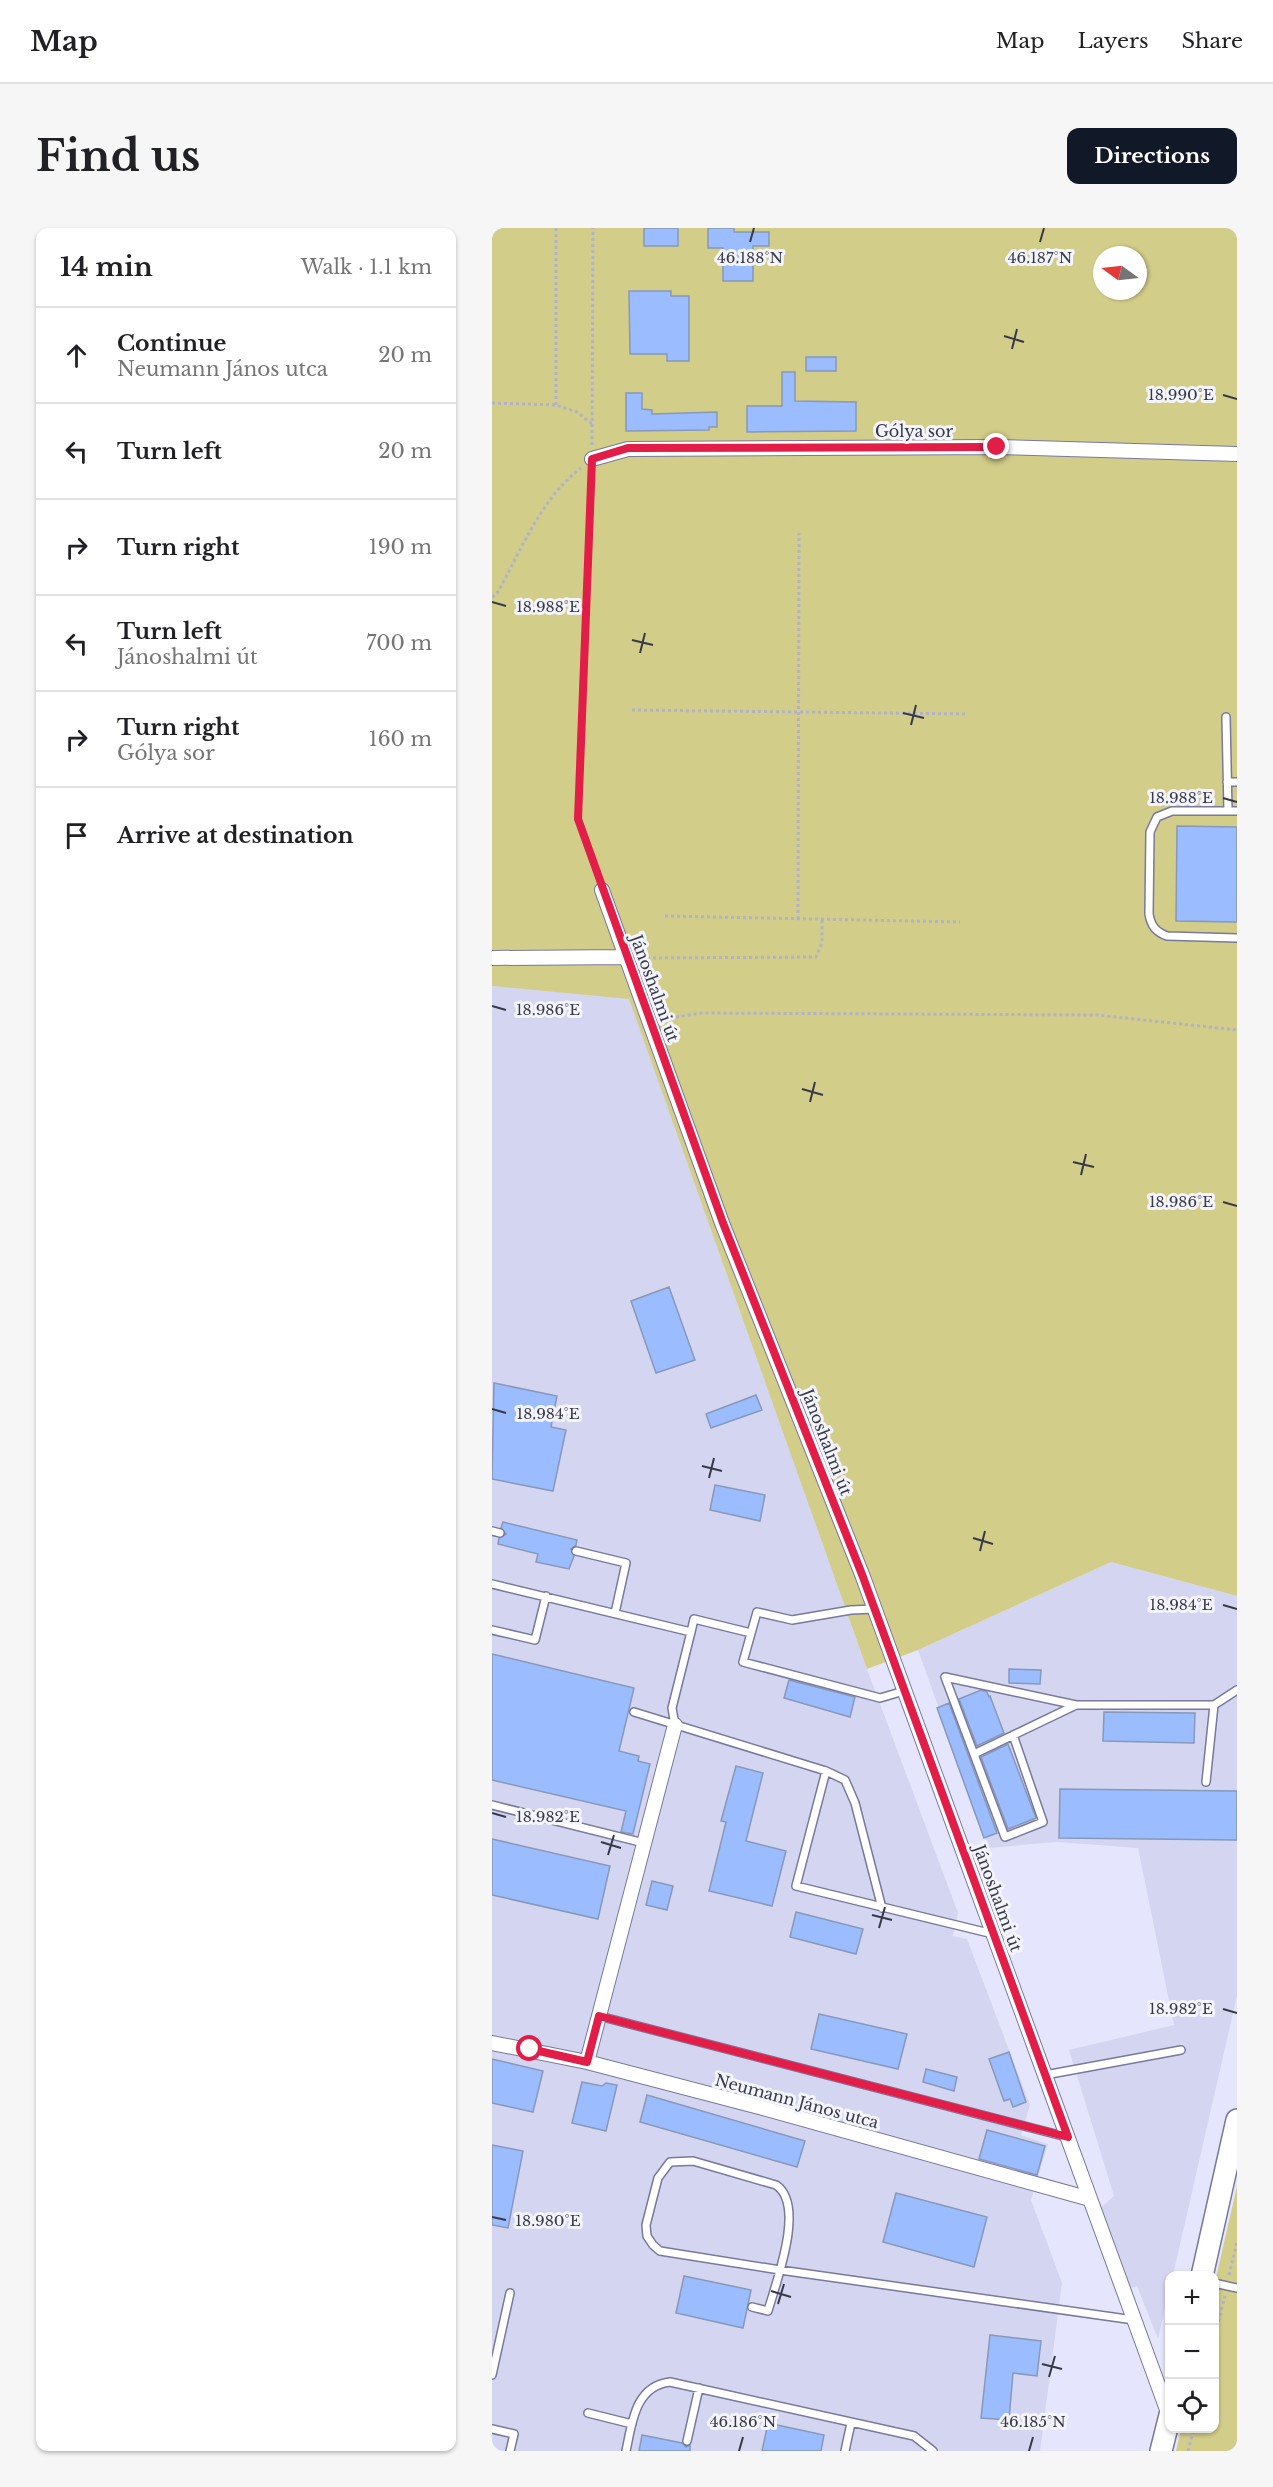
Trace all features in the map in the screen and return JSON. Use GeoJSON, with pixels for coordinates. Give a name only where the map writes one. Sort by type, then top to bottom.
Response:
{"type":"FeatureCollection","features":[{"type":"Feature","properties":{"kind":"main road"},"geometry":{"type":"LineString","coordinates":[[1203,2271],[1237,2120]]}},
{"type":"Feature","properties":{"kind":"main road"},"geometry":{"type":"LineString","coordinates":[[1161,2451],[1165,2433]]}},
{"type":"Feature","properties":{"kind":"street","name":"Gólya sor"},"geometry":{"type":"LineString","coordinates":[[592,459],[628,448],[997,447],[1237,454]]}},
{"type":"Feature","properties":{"kind":"street","name":"Jánoshalmi út"},"geometry":{"type":"LineString","coordinates":[[602,890],[723,1223],[874,1609],[1165,2404]]}},
{"type":"Feature","properties":{"kind":"street"},"geometry":{"type":"LineString","coordinates":[[492,958],[626,957]]}},
{"type":"Feature","properties":{"kind":"street"},"geometry":{"type":"LineString","coordinates":[[587,2062],[675,1725]]}},
{"type":"Feature","properties":{"kind":"street","name":"Neumann János utca"},"geometry":{"type":"LineString","coordinates":[[492,2043],[587,2062],[763,2108],[1090,2199]]}},
{"type":"Feature","properties":{"kind":"lane"},"geometry":{"type":"LineString","coordinates":[[1227,717],[1228,811]]}},
{"type":"Feature","properties":{"kind":"lane"},"geometry":{"type":"LineString","coordinates":[[1227,782],[1237,782]]}},
{"type":"Feature","properties":{"kind":"lane"},"geometry":{"type":"LineString","coordinates":[[1237,811],[1172,811],[1157,817],[1150,832],[1149,914],[1152,926],[1167,936],[1237,938]]}},
{"type":"Feature","properties":{"kind":"lane"},"geometry":{"type":"LineString","coordinates":[[576,1551],[626,1563],[615,1613]]}},
{"type":"Feature","properties":{"kind":"lane"},"geometry":{"type":"LineString","coordinates":[[492,1584],[691,1632]]}},
{"type":"Feature","properties":{"kind":"lane"},"geometry":{"type":"LineString","coordinates":[[492,1630],[535,1640],[546,1596]]}},
{"type":"Feature","properties":{"kind":"lane"},"geometry":{"type":"LineString","coordinates":[[874,1609],[792,1620],[757,1612],[743,1662],[880,1698],[904,1691]]}},
{"type":"Feature","properties":{"kind":"lane"},"geometry":{"type":"LineString","coordinates":[[675,1725],[672,1708],[694,1619],[751,1633]]}},
{"type":"Feature","properties":{"kind":"lane"},"geometry":{"type":"LineString","coordinates":[[1012,1735],[1043,1822],[1005,1837],[945,1677],[1076,1705],[1214,1705],[1237,1690]]}},
{"type":"Feature","properties":{"kind":"lane"},"geometry":{"type":"LineString","coordinates":[[974,1754],[1076,1705]]}},
{"type":"Feature","properties":{"kind":"lane"},"geometry":{"type":"LineString","coordinates":[[1206,1782],[1214,1705]]}},
{"type":"Feature","properties":{"kind":"lane"},"geometry":{"type":"LineString","coordinates":[[634,1712],[826,1771],[845,1780],[855,1803],[882,1908]]}},
{"type":"Feature","properties":{"kind":"lane"},"geometry":{"type":"LineString","coordinates":[[826,1771],[796,1886],[993,1935]]}},
{"type":"Feature","properties":{"kind":"lane"},"geometry":{"type":"LineString","coordinates":[[492,1805],[644,1843]]}},
{"type":"Feature","properties":{"kind":"lane"},"geometry":{"type":"LineString","coordinates":[[599,2016],[1068,2137]]}},
{"type":"Feature","properties":{"kind":"lane"},"geometry":{"type":"LineString","coordinates":[[1045,2075],[1181,2050]]}},
{"type":"Feature","properties":{"kind":"lane"},"geometry":{"type":"LineString","coordinates":[[752,2307],[768,2311],[780,2270],[789,2227],[789,2207],[783,2190],[776,2185],[693,2161],[670,2162],[658,2178],[646,2225],[647,2236],[660,2250],[780,2270],[1134,2320]]}},
{"type":"Feature","properties":{"kind":"lane"},"geometry":{"type":"LineString","coordinates":[[1219,2284],[1237,2288]]}},
{"type":"Feature","properties":{"kind":"lane"},"geometry":{"type":"LineString","coordinates":[[492,2375],[495,2345],[510,2294]]}},
{"type":"Feature","properties":{"kind":"lane"},"geometry":{"type":"LineString","coordinates":[[626,2451],[639,2400],[657,2385],[670,2382],[914,2436],[933,2451]]}},
{"type":"Feature","properties":{"kind":"lane"},"geometry":{"type":"LineString","coordinates":[[687,2441],[699,2388]]}},
{"type":"Feature","properties":{"kind":"lane"},"geometry":{"type":"LineString","coordinates":[[588,2414],[632,2424]]}},
{"type":"Feature","properties":{"kind":"lane"},"geometry":{"type":"LineString","coordinates":[[845,2451],[851,2423]]}},
{"type":"Feature","properties":{"kind":"lane"},"geometry":{"type":"LineString","coordinates":[[492,2429],[514,2434],[510,2451]]}},
{"type":"Feature","properties":{"kind":"path"},"geometry":{"type":"LineString","coordinates":[[555,405],[556,228]]}},
{"type":"Feature","properties":{"kind":"path"},"geometry":{"type":"LineString","coordinates":[[593,228],[592,459],[578,819],[602,890]]}},
{"type":"Feature","properties":{"kind":"path"},"geometry":{"type":"LineString","coordinates":[[492,403],[555,405],[577,412],[592,424]]}},
{"type":"Feature","properties":{"kind":"path"},"geometry":{"type":"LineString","coordinates":[[492,597],[498,592],[549,501],[572,474],[592,459]]}},
{"type":"Feature","properties":{"kind":"path"},"geometry":{"type":"LineString","coordinates":[[798,919],[799,533]]}},
{"type":"Feature","properties":{"kind":"path"},"geometry":{"type":"LineString","coordinates":[[632,710],[967,714]]}},
{"type":"Feature","properties":{"kind":"path"},"geometry":{"type":"LineString","coordinates":[[665,916],[960,922]]}},
{"type":"Feature","properties":{"kind":"path"},"geometry":{"type":"LineString","coordinates":[[632,972],[642,958],[816,957],[822,943],[822,920]]}},
{"type":"Feature","properties":{"kind":"path"},"geometry":{"type":"LineString","coordinates":[[650,1022],[701,1013],[1097,1015],[1237,1030]]}},
{"type":"Feature","properties":{"kind":"path"},"geometry":{"type":"LineString","coordinates":[[1188,2451],[1193,2433]]}},
{"type":"Feature","properties":{"kind":"shaded area"},"geometry":{"type":"Polygon","coordinates":[[[492,228],[1237,228],[1237,1596],[1111,1562],[918,1650],[867,1669],[629,999],[492,986],[492,228]]]}},
{"type":"Feature","properties":{"kind":"shaded area"},"geometry":{"type":"Polygon","coordinates":[[[492,986],[629,998],[867,1669],[958,1913],[953,1936],[967,1939],[1030,2105],[1021,2135],[1048,2144],[1031,2200],[1062,2283],[1040,2451],[492,2451],[492,986]]]}},
{"type":"Feature","properties":{"kind":"shaded area"},"geometry":{"type":"Polygon","coordinates":[[[1111,1562],[1237,1596],[1237,1996],[1174,2271],[1165,2271],[1165,2307],[1158,2339],[1137,2286],[1128,2289],[1098,2210],[1114,2196],[1069,2050],[1174,2025],[1138,1848],[1057,1842],[989,1848],[918,1650],[1111,1562]]]}},
{"type":"Feature","properties":{"kind":"shaded area"},"geometry":{"type":"Polygon","coordinates":[[[1237,2186],[1237,2451],[1176,2451],[1180,2433],[1219,2433],[1218,2271],[1237,2186]]]}},
{"type":"Feature","properties":{"kind":"building"},"geometry":{"type":"Polygon","coordinates":[[[644,228],[678,228],[678,246],[644,246],[644,228]]]}},
{"type":"Feature","properties":{"kind":"building"},"geometry":{"type":"Polygon","coordinates":[[[708,228],[734,228],[734,232],[769,232],[769,246],[753,246],[753,281],[723,281],[723,248],[708,248],[708,228]]]}},
{"type":"Feature","properties":{"kind":"building"},"geometry":{"type":"Polygon","coordinates":[[[629,291],[671,291],[671,296],[689,296],[689,361],[667,361],[667,354],[630,354],[629,291]]]}},
{"type":"Feature","properties":{"kind":"building"},"geometry":{"type":"Polygon","coordinates":[[[806,357],[836,357],[836,371],[806,371],[806,357]]]}},
{"type":"Feature","properties":{"kind":"building"},"geometry":{"type":"Polygon","coordinates":[[[782,372],[795,372],[795,401],[856,402],[856,431],[747,432],[747,406],[782,406],[782,372]]]}},
{"type":"Feature","properties":{"kind":"building"},"geometry":{"type":"Polygon","coordinates":[[[626,393],[642,393],[642,409],[652,410],[652,414],[717,412],[717,427],[709,427],[709,430],[626,431],[626,393]]]}},
{"type":"Feature","properties":{"kind":"building"},"geometry":{"type":"Polygon","coordinates":[[[1177,826],[1237,827],[1237,922],[1176,921],[1177,826]]]}},
{"type":"Feature","properties":{"kind":"building"},"geometry":{"type":"Polygon","coordinates":[[[669,1287],[695,1360],[656,1373],[631,1301],[669,1287]]]}},
{"type":"Feature","properties":{"kind":"building"},"geometry":{"type":"Polygon","coordinates":[[[494,1383],[557,1396],[551,1427],[566,1430],[553,1491],[492,1479],[494,1383]]]}},
{"type":"Feature","properties":{"kind":"building"},"geometry":{"type":"Polygon","coordinates":[[[756,1395],[762,1410],[711,1428],[706,1414],[756,1395]]]}},
{"type":"Feature","properties":{"kind":"building"},"geometry":{"type":"Polygon","coordinates":[[[715,1485],[765,1495],[760,1521],[710,1510],[715,1485]]]}},
{"type":"Feature","properties":{"kind":"building"},"geometry":{"type":"Polygon","coordinates":[[[503,1522],[577,1540],[576,1545],[571,1549],[574,1556],[569,1569],[536,1562],[538,1554],[498,1544],[499,1538],[506,1534],[501,1528],[503,1522]]]}},
{"type":"Feature","properties":{"kind":"building"},"geometry":{"type":"Polygon","coordinates":[[[492,1654],[634,1688],[619,1751],[639,1756],[638,1761],[650,1764],[633,1834],[621,1832],[626,1811],[492,1780],[492,1654]]]}},
{"type":"Feature","properties":{"kind":"building"},"geometry":{"type":"Polygon","coordinates":[[[1009,1669],[1041,1670],[1040,1684],[1009,1683],[1009,1669]]]}},
{"type":"Feature","properties":{"kind":"building"},"geometry":{"type":"Polygon","coordinates":[[[789,1680],[855,1697],[850,1717],[784,1698],[789,1680]]]}},
{"type":"Feature","properties":{"kind":"building"},"geometry":{"type":"Polygon","coordinates":[[[981,1690],[990,1696],[1004,1733],[977,1746],[959,1699],[981,1690]]]}},
{"type":"Feature","properties":{"kind":"building"},"geometry":{"type":"Polygon","coordinates":[[[949,1703],[997,1833],[984,1838],[937,1708],[949,1703]]]}},
{"type":"Feature","properties":{"kind":"building"},"geometry":{"type":"Polygon","coordinates":[[[1104,1712],[1195,1713],[1194,1743],[1103,1741],[1104,1712]]]}},
{"type":"Feature","properties":{"kind":"building"},"geometry":{"type":"Polygon","coordinates":[[[1008,1744],[1036,1818],[1008,1829],[981,1757],[1008,1744]]]}},
{"type":"Feature","properties":{"kind":"building"},"geometry":{"type":"Polygon","coordinates":[[[736,1766],[763,1773],[746,1841],[786,1851],[772,1906],[709,1891],[726,1822],[721,1821],[736,1766]]]}},
{"type":"Feature","properties":{"kind":"building"},"geometry":{"type":"Polygon","coordinates":[[[1060,1789],[1237,1791],[1237,1840],[1059,1838],[1060,1789]]]}},
{"type":"Feature","properties":{"kind":"building"},"geometry":{"type":"Polygon","coordinates":[[[492,1839],[610,1866],[598,1919],[492,1895],[492,1839]]]}},
{"type":"Feature","properties":{"kind":"building"},"geometry":{"type":"Polygon","coordinates":[[[652,1881],[673,1886],[667,1910],[646,1905],[652,1881]]]}},
{"type":"Feature","properties":{"kind":"building"},"geometry":{"type":"Polygon","coordinates":[[[796,1912],[863,1929],[856,1954],[790,1937],[796,1912]]]}},
{"type":"Feature","properties":{"kind":"building"},"geometry":{"type":"Polygon","coordinates":[[[819,2014],[907,2034],[898,2069],[811,2049],[819,2014]]]}},
{"type":"Feature","properties":{"kind":"building"},"geometry":{"type":"Polygon","coordinates":[[[1009,2052],[1026,2102],[1013,2107],[1010,2099],[1004,2101],[989,2059],[1009,2052]]]}},
{"type":"Feature","properties":{"kind":"building"},"geometry":{"type":"Polygon","coordinates":[[[492,2059],[543,2071],[533,2112],[492,2103],[492,2059]]]}},
{"type":"Feature","properties":{"kind":"building"},"geometry":{"type":"Polygon","coordinates":[[[926,2069],[957,2077],[954,2091],[923,2082],[926,2069]]]}},
{"type":"Feature","properties":{"kind":"building"},"geometry":{"type":"Polygon","coordinates":[[[582,2082],[602,2086],[606,2083],[617,2085],[606,2131],[572,2123],[582,2082]]]}},
{"type":"Feature","properties":{"kind":"building"},"geometry":{"type":"Polygon","coordinates":[[[647,2095],[805,2141],[797,2167],[640,2122],[647,2095]]]}},
{"type":"Feature","properties":{"kind":"building"},"geometry":{"type":"Polygon","coordinates":[[[987,2130],[1045,2146],[1037,2175],[979,2159],[987,2130]]]}},
{"type":"Feature","properties":{"kind":"building"},"geometry":{"type":"Polygon","coordinates":[[[492,2145],[523,2151],[508,2228],[492,2225],[492,2145]]]}},
{"type":"Feature","properties":{"kind":"building"},"geometry":{"type":"Polygon","coordinates":[[[896,2193],[987,2217],[974,2267],[883,2242],[896,2193]]]}},
{"type":"Feature","properties":{"kind":"building"},"geometry":{"type":"Polygon","coordinates":[[[684,2276],[751,2290],[743,2328],[676,2313],[684,2276]]]}},
{"type":"Feature","properties":{"kind":"building"},"geometry":{"type":"Polygon","coordinates":[[[990,2335],[1041,2341],[1037,2376],[1013,2373],[1009,2420],[981,2418],[990,2335]]]}},
{"type":"Feature","properties":{"kind":"building"},"geometry":{"type":"Polygon","coordinates":[[[768,2423],[824,2435],[821,2451],[762,2451],[768,2423]]]}},
{"type":"Feature","properties":{"kind":"building"},"geometry":{"type":"Polygon","coordinates":[[[642,2435],[682,2443],[686,2447],[690,2445],[690,2451],[639,2451],[642,2435]]]}},
{"type":"Feature","properties":{"kind":"route"},"geometry":{"type":"LineString","coordinates":[[530,2049],[587,2062],[599,2016],[1068,2137],[863,1577],[723,1223],[578,819],[592,459],[628,448],[997,447]]}}]}
